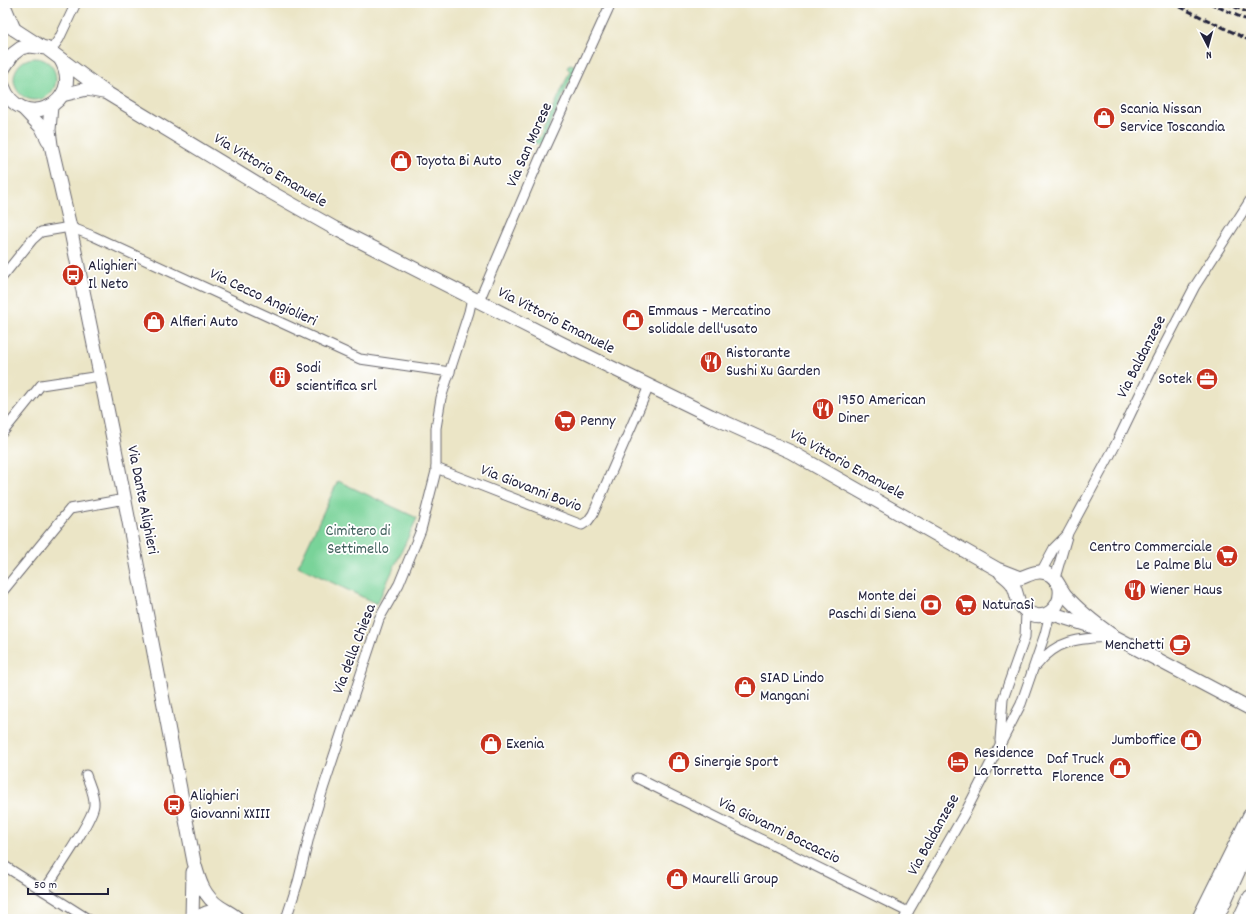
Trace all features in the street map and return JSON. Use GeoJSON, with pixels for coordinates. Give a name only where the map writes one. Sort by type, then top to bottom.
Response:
{"type":"FeatureCollection","features":[{"type":"Feature","properties":{"kind":"highway"},"geometry":{"type":"LineString","coordinates":[[1200,919],[1251,816]]}},
{"type":"Feature","properties":{"kind":"highway"},"geometry":{"type":"LineString","coordinates":[[1215,919],[1251,840]]}},
{"type":"Feature","properties":{"kind":"highway"},"geometry":{"type":"LineString","coordinates":[[1241,919],[1251,898]]}},
{"type":"Feature","properties":{"kind":"main road"},"geometry":{"type":"LineString","coordinates":[[3,3],[8,18],[15,31]]}},
{"type":"Feature","properties":{"kind":"main road","name":"Via Vittorio Emanuele"},"geometry":{"type":"LineString","coordinates":[[3,22],[15,31],[50,51],[105,92],[264,189],[334,228],[649,386],[791,452],[824,469],[996,569],[1020,578],[1024,577]]}},
{"type":"Feature","properties":{"kind":"main road"},"geometry":{"type":"LineString","coordinates":[[3,69],[7,61],[17,51],[30,46],[50,51],[65,67],[67,78],[62,95],[51,106],[33,111],[24,109],[11,101],[3,86]]}},
{"type":"Feature","properties":{"kind":"main road","name":"Via Vittorio Emanuele"},"geometry":{"type":"LineString","coordinates":[[62,95],[87,89],[105,92]]}},
{"type":"Feature","properties":{"kind":"main road","name":"Via Dante Alighieri"},"geometry":{"type":"LineString","coordinates":[[51,106],[51,145],[70,227],[125,499],[194,862],[205,892],[214,903],[238,919]]}},
{"type":"Feature","properties":{"kind":"main road","name":"Via Dante Alighieri"},"geometry":{"type":"LineString","coordinates":[[24,109],[42,128],[51,145]]}},
{"type":"Feature","properties":{"kind":"main road","name":"Via Vittorio Emanuele"},"geometry":{"type":"LineString","coordinates":[[996,569],[1014,585],[1020,606],[1026,612]]}},
{"type":"Feature","properties":{"kind":"main road"},"geometry":{"type":"LineString","coordinates":[[1016,596],[1019,583],[1024,577],[1032,572],[1041,572],[1058,584],[1075,606],[1113,636]]}},
{"type":"Feature","properties":{"kind":"main road"},"geometry":{"type":"LineString","coordinates":[[1050,613],[1059,603],[1058,584]]}},
{"type":"Feature","properties":{"kind":"main road"},"geometry":{"type":"LineString","coordinates":[[1026,612],[1034,615],[1050,613],[1071,619],[1113,636],[1251,709]]}},
{"type":"Feature","properties":{"kind":"main road","name":"Via Dante Alighieri"},"geometry":{"type":"LineString","coordinates":[[192,919],[194,862]]}},
{"type":"Feature","properties":{"kind":"main road"},"geometry":{"type":"LineString","coordinates":[[196,919],[207,912],[216,910],[226,911]]}},
{"type":"Feature","properties":{"kind":"street"},"geometry":{"type":"LineString","coordinates":[[50,51],[59,39],[76,3]]}},
{"type":"Feature","properties":{"kind":"street","name":"Via San Morese"},"geometry":{"type":"LineString","coordinates":[[475,299],[611,3]]}},
{"type":"Feature","properties":{"kind":"street","name":"Via Baldanzese"},"geometry":{"type":"LineString","coordinates":[[1058,584],[1068,534],[1195,286],[1251,199]]}},
{"type":"Feature","properties":{"kind":"street"},"geometry":{"type":"LineString","coordinates":[[3,276],[37,234],[70,227]]}},
{"type":"Feature","properties":{"kind":"street","name":"Via Cecco Angiolieri"},"geometry":{"type":"LineString","coordinates":[[70,227],[93,236],[360,359],[450,372]]}},
{"type":"Feature","properties":{"kind":"street","name":"Via della Chiesa"},"geometry":{"type":"LineString","coordinates":[[286,919],[298,882],[311,829],[379,619],[399,584],[421,530],[436,468],[436,428],[441,398],[469,312],[475,299]]}},
{"type":"Feature","properties":{"kind":"street"},"geometry":{"type":"LineString","coordinates":[[3,432],[41,385],[100,376]]}},
{"type":"Feature","properties":{"kind":"street","name":"Via Giovanni Bovio"},"geometry":{"type":"LineString","coordinates":[[436,468],[582,525],[594,514],[649,386]]}},
{"type":"Feature","properties":{"kind":"street"},"geometry":{"type":"LineString","coordinates":[[3,591],[70,509],[125,499]]}},
{"type":"Feature","properties":{"kind":"street","name":"Via Baldanzese"},"geometry":{"type":"LineString","coordinates":[[1041,572],[1054,548],[1068,534]]}},
{"type":"Feature","properties":{"kind":"street","name":"Via Baldanzese"},"geometry":{"type":"LineString","coordinates":[[1000,744],[1003,699],[1025,637],[1026,612]]}},
{"type":"Feature","properties":{"kind":"street","name":"Via Baldanzese"},"geometry":{"type":"LineString","coordinates":[[906,915],[966,811],[1021,704],[1045,634],[1050,613]]}},
{"type":"Feature","properties":{"kind":"street","name":"Via Baldanzese"},"geometry":{"type":"LineString","coordinates":[[1032,671],[1051,650],[1061,644],[1092,638],[1113,636]]}},
{"type":"Feature","properties":{"kind":"street"},"geometry":{"type":"LineString","coordinates":[[44,891],[78,838],[94,807],[94,800],[86,775]]}},
{"type":"Feature","properties":{"kind":"street","name":"Via Giovanni Boccaccio"},"geometry":{"type":"LineString","coordinates":[[637,778],[906,915]]}},
{"type":"Feature","properties":{"kind":"street"},"geometry":{"type":"LineString","coordinates":[[3,865],[88,919]]}},
{"type":"Feature","properties":{"kind":"green space"},"geometry":{"type":"Polygon","coordinates":[[[31,58],[39,58],[47,61],[53,67],[56,79],[53,91],[47,97],[39,100],[31,100],[23,97],[17,91],[14,83],[14,75],[17,67],[23,61],[31,58]]]}},
{"type":"Feature","properties":{"kind":"green space"},"geometry":{"type":"Polygon","coordinates":[[[570,64],[574,65],[575,69],[542,143],[538,145],[535,143],[535,140],[540,138],[570,71],[567,68],[570,64]]]}},
{"type":"Feature","properties":{"kind":"green space","name":"Cimitero di Settimello"},"geometry":{"type":"Polygon","coordinates":[[[338,481],[417,518],[377,604],[298,566],[338,481]]]}},
{"type":"Feature","properties":{"kind":"railway"},"geometry":{"type":"LineString","coordinates":[[1172,3],[1251,41]]}},
{"type":"Feature","properties":{"kind":"railway"},"geometry":{"type":"LineString","coordinates":[[1210,3],[1251,22]]}},
{"type":"Feature","properties":{"kind":"railway"},"geometry":{"type":"LineString","coordinates":[[1226,3],[1251,14]]}},
{"type":"Feature","properties":{"kind":"place","name":"Scania Nissan Service Toscandia"},"geometry":{"type":"Point","coordinates":[1104,118]}},
{"type":"Feature","properties":{"kind":"place","name":"Toyota Bi Auto"},"geometry":{"type":"Point","coordinates":[401,161]}},
{"type":"Feature","properties":{"kind":"place","name":"Alighieri Il Neto"},"geometry":{"type":"Point","coordinates":[73,275]}},
{"type":"Feature","properties":{"kind":"place","name":"Emmaus - Mercatino solidale dell'usato"},"geometry":{"type":"Point","coordinates":[633,320]}},
{"type":"Feature","properties":{"kind":"place","name":"Alfieri Auto"},"geometry":{"type":"Point","coordinates":[154,322]}},
{"type":"Feature","properties":{"kind":"place","name":"Ristorante Sushi Xu Garden"},"geometry":{"type":"Point","coordinates":[711,362]}},
{"type":"Feature","properties":{"kind":"place","name":"Sodi scientifica srl"},"geometry":{"type":"Point","coordinates":[280,377]}},
{"type":"Feature","properties":{"kind":"place","name":"Sotek"},"geometry":{"type":"Point","coordinates":[1207,379]}},
{"type":"Feature","properties":{"kind":"place","name":"1950 American Diner"},"geometry":{"type":"Point","coordinates":[823,409]}},
{"type":"Feature","properties":{"kind":"place","name":"Penny"},"geometry":{"type":"Point","coordinates":[565,421]}},
{"type":"Feature","properties":{"kind":"place","name":"Centro Commerciale Le Palme Blu"},"geometry":{"type":"Point","coordinates":[1227,556]}},
{"type":"Feature","properties":{"kind":"place","name":"Wiener Haus"},"geometry":{"type":"Point","coordinates":[1135,590]}},
{"type":"Feature","properties":{"kind":"place","name":"Monte dei Paschi di Siena"},"geometry":{"type":"Point","coordinates":[931,605]}},
{"type":"Feature","properties":{"kind":"place","name":"NaturaSì"},"geometry":{"type":"Point","coordinates":[966,605]}},
{"type":"Feature","properties":{"kind":"place","name":"Menchetti"},"geometry":{"type":"Point","coordinates":[1180,645]}},
{"type":"Feature","properties":{"kind":"place","name":"SIAD Lindo Mangani"},"geometry":{"type":"Point","coordinates":[745,687]}},
{"type":"Feature","properties":{"kind":"place","name":"Jumboffice"},"geometry":{"type":"Point","coordinates":[1191,740]}},
{"type":"Feature","properties":{"kind":"place","name":"Exenia"},"geometry":{"type":"Point","coordinates":[491,744]}},
{"type":"Feature","properties":{"kind":"place","name":"Sinergie Sport"},"geometry":{"type":"Point","coordinates":[679,762]}},
{"type":"Feature","properties":{"kind":"place","name":"Residence La Torretta"},"geometry":{"type":"Point","coordinates":[958,762]}},
{"type":"Feature","properties":{"kind":"place","name":"Daf Truck Florence"},"geometry":{"type":"Point","coordinates":[1120,768]}},
{"type":"Feature","properties":{"kind":"place","name":"Alighieri Giovanni XXIII"},"geometry":{"type":"Point","coordinates":[174,805]}},
{"type":"Feature","properties":{"kind":"place","name":"Maurelli Group"},"geometry":{"type":"Point","coordinates":[677,879]}}]}
